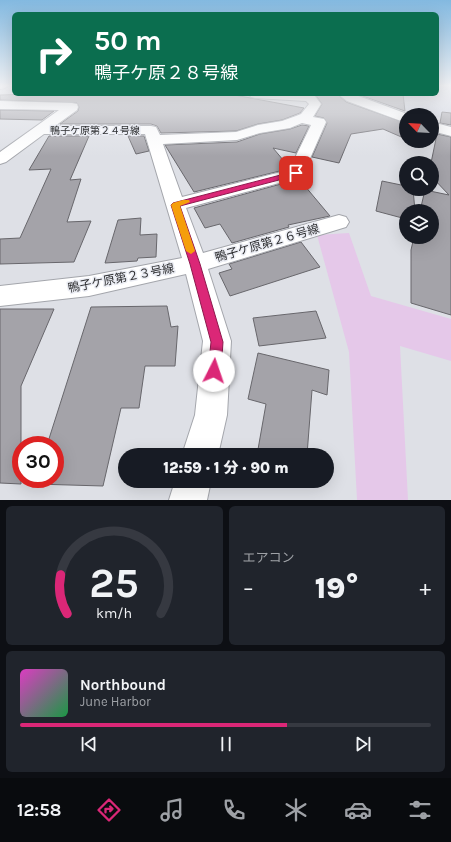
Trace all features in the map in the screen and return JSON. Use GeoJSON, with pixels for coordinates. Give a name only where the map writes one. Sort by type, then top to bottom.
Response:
{"type":"FeatureCollection","features":[{"type":"Feature","properties":{"kind":"street"},"geometry":{"type":"LineString","coordinates":[[0,158],[69,109]]}},
{"type":"Feature","properties":{"kind":"street"},"geometry":{"type":"LineString","coordinates":[[301,119],[306,117],[311,109]]}},
{"type":"Feature","properties":{"kind":"street"},"geometry":{"type":"LineString","coordinates":[[382,109],[399,116]]}},
{"type":"Feature","properties":{"kind":"street"},"geometry":{"type":"LineString","coordinates":[[175,205],[296,173],[319,122],[301,119]]}},
{"type":"Feature","properties":{"kind":"street","name":"鴨子ケ原第２４号線"},"geometry":{"type":"LineString","coordinates":[[40,130],[153,135],[237,136],[258,129],[285,124],[301,119]]}},
{"type":"Feature","properties":{"kind":"street"},"geometry":{"type":"LineString","coordinates":[[439,128],[451,132]]}},
{"type":"Feature","properties":{"kind":"street"},"geometry":{"type":"LineString","coordinates":[[153,135],[195,264],[217,342],[211,415],[202,448]]}},
{"type":"Feature","properties":{"kind":"street","name":"鴨子ケ原第２６号線"},"geometry":{"type":"LineString","coordinates":[[195,264],[339,222]]}},
{"type":"Feature","properties":{"kind":"street","name":"鴨子ケ原第２３号線"},"geometry":{"type":"LineString","coordinates":[[0,296],[89,286],[195,264]]}},
{"type":"Feature","properties":{"kind":"street"},"geometry":{"type":"LineString","coordinates":[[188,500],[191,488]]}},
{"type":"Feature","properties":{"kind":"shaded area"},"geometry":{"type":"Polygon","coordinates":[[[439,109],[451,109],[451,120],[439,118],[439,109]]]}},
{"type":"Feature","properties":{"kind":"shaded area"},"geometry":{"type":"Polygon","coordinates":[[[349,233],[371,296],[451,319],[451,361],[400,346],[408,500],[357,500],[349,352],[317,235],[349,233]]]}},
{"type":"Feature","properties":{"kind":"building"},"geometry":{"type":"Polygon","coordinates":[[[78,109],[303,109],[300,113],[282,120],[258,124],[236,131],[161,133],[157,126],[151,124],[60,124],[78,109]]]}},
{"type":"Feature","properties":{"kind":"building"},"geometry":{"type":"Polygon","coordinates":[[[319,109],[367,109],[399,121],[399,136],[383,129],[351,134],[339,163],[312,157],[327,123],[324,118],[315,116],[319,109]]]}},
{"type":"Feature","properties":{"kind":"building"},"geometry":{"type":"Polygon","coordinates":[[[0,110],[54,111],[42,120],[0,119],[0,110]]]}},
{"type":"Feature","properties":{"kind":"building"},"geometry":{"type":"Polygon","coordinates":[[[442,112],[451,113],[451,125],[440,123],[442,112]]]}},
{"type":"Feature","properties":{"kind":"building"},"geometry":{"type":"Polygon","coordinates":[[[302,125],[309,126],[296,153],[273,148],[289,167],[288,169],[194,192],[165,145],[237,142],[260,134],[290,129],[302,125]]]}},
{"type":"Feature","properties":{"kind":"building"},"geometry":{"type":"Polygon","coordinates":[[[439,134],[451,137],[451,315],[411,303],[411,250],[412,244],[439,244],[439,204],[422,204],[424,196],[439,196],[439,193],[449,195],[439,184],[439,156],[432,156],[434,148],[439,148],[439,134]]]}},
{"type":"Feature","properties":{"kind":"building"},"geometry":{"type":"Polygon","coordinates":[[[49,136],[89,136],[70,180],[81,179],[67,222],[91,221],[74,262],[0,264],[0,239],[20,238],[51,169],[29,170],[49,136]]]}},
{"type":"Feature","properties":{"kind":"building"},"geometry":{"type":"Polygon","coordinates":[[[128,136],[144,136],[149,151],[136,154],[128,136]]]}},
{"type":"Feature","properties":{"kind":"building"},"geometry":{"type":"Polygon","coordinates":[[[299,179],[330,216],[288,225],[289,227],[232,243],[220,224],[205,228],[194,208],[299,179]]]}},
{"type":"Feature","properties":{"kind":"building"},"geometry":{"type":"Polygon","coordinates":[[[382,181],[399,185],[399,196],[414,196],[414,204],[399,204],[399,217],[376,211],[382,181]]]}},
{"type":"Feature","properties":{"kind":"building"},"geometry":{"type":"Polygon","coordinates":[[[141,218],[140,235],[157,234],[156,257],[138,258],[137,261],[105,263],[118,220],[141,218]]]}},
{"type":"Feature","properties":{"kind":"building"},"geometry":{"type":"Polygon","coordinates":[[[301,242],[320,267],[230,296],[219,273],[232,269],[229,264],[301,242]]]}},
{"type":"Feature","properties":{"kind":"building"},"geometry":{"type":"Polygon","coordinates":[[[167,306],[171,327],[178,326],[175,366],[145,366],[139,408],[121,408],[103,486],[64,485],[64,436],[50,436],[91,307],[167,306]]]}},
{"type":"Feature","properties":{"kind":"building"},"geometry":{"type":"Polygon","coordinates":[[[0,309],[54,309],[21,386],[21,436],[12,436],[12,484],[0,483],[0,309]]]}},
{"type":"Feature","properties":{"kind":"building"},"geometry":{"type":"Polygon","coordinates":[[[316,311],[326,338],[259,346],[253,318],[316,311]]]}},
{"type":"Feature","properties":{"kind":"building"},"geometry":{"type":"Polygon","coordinates":[[[258,353],[329,370],[327,395],[312,390],[308,448],[258,448],[266,404],[248,399],[258,353]]]}},
{"type":"Feature","properties":{"kind":"slow traffic"},"geometry":{"type":"LineString","coordinates":[[186,202],[175,205],[191,251]]}},
{"type":"Feature","properties":{"kind":"route"},"geometry":{"type":"LineString","coordinates":[[214,371],[217,342],[195,264],[175,205],[296,173]]}}]}
